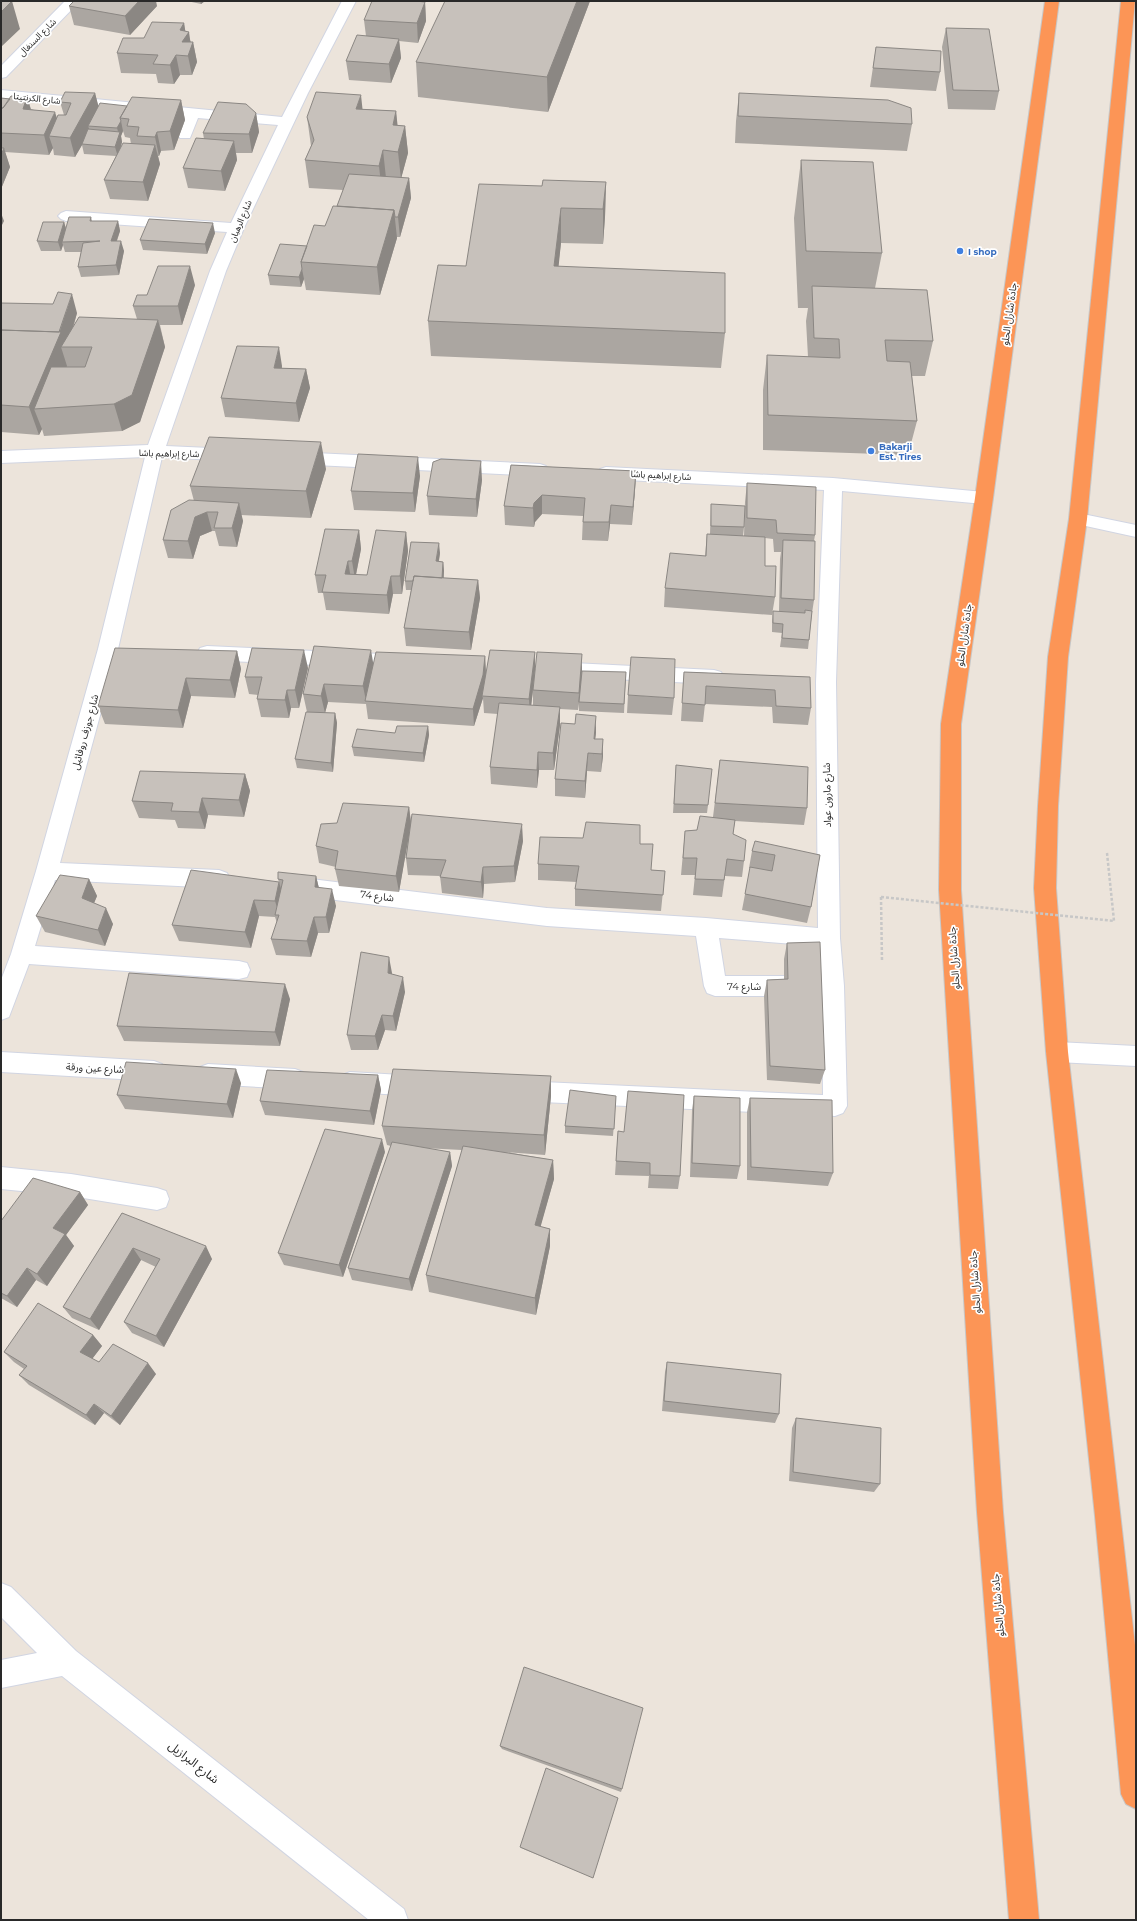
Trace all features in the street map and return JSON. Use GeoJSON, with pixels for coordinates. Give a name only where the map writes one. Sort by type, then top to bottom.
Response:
{"type":"FeatureCollection","features":[{"type":"Feature","properties":{"kind":"highway","name":"جادة شارل الحلو"},"geometry":{"type":"LineString","coordinates":[[1024,1920],[990,1512],[950,890],[951,724],[984,498],[1052,1]]}},
{"type":"Feature","properties":{"kind":"highway"},"geometry":{"type":"LineString","coordinates":[[1128,1],[1078,518],[1058,657],[1047,814],[1045,888],[1057,1052],[1108,1516],[1136,1794]]}},
{"type":"Feature","properties":{"kind":"street","name":"شارع السنغال"},"geometry":{"type":"LineString","coordinates":[[1,74],[73,1]]}},
{"type":"Feature","properties":{"kind":"street","name":"شارع الرهبان"},"geometry":{"type":"LineString","coordinates":[[155,451],[218,271],[236,228],[346,2]]}},
{"type":"Feature","properties":{"kind":"street","name":"شارع الكرنتيتا"},"geometry":{"type":"LineString","coordinates":[[1,94],[288,122]]}},
{"type":"Feature","properties":{"kind":"street"},"geometry":{"type":"LineString","coordinates":[[185,135],[192,113]]}},
{"type":"Feature","properties":{"kind":"street"},"geometry":{"type":"LineString","coordinates":[[66,216],[236,228]]}},
{"type":"Feature","properties":{"kind":"street","name":"شارع إبراهيم باشا"},"geometry":{"type":"LineString","coordinates":[[1,457],[155,451],[251,456]]}},
{"type":"Feature","properties":{"kind":"street","name":"شارع جوزف روفائيل"},"geometry":{"type":"LineString","coordinates":[[1,1010],[22,954],[116,649],[155,451]]}},
{"type":"Feature","properties":{"kind":"street"},"geometry":{"type":"LineString","coordinates":[[275,457],[554,470]]}},
{"type":"Feature","properties":{"kind":"street","name":"شارع إبراهيم باشا"},"geometry":{"type":"LineString","coordinates":[[594,472],[833,484],[984,498]]}},
{"type":"Feature","properties":{"kind":"street","name":"شارع مارون عواد"},"geometry":{"type":"LineString","coordinates":[[498,1090],[835,1106],[833,986],[829,938],[818,681],[833,484]]}},
{"type":"Feature","properties":{"kind":"street"},"geometry":{"type":"LineString","coordinates":[[1078,518],[1136,531]]}},
{"type":"Feature","properties":{"kind":"street"},"geometry":{"type":"LineString","coordinates":[[188,652],[419,663]]}},
{"type":"Feature","properties":{"kind":"street"},"geometry":{"type":"LineString","coordinates":[[530,668],[730,677]]}},
{"type":"Feature","properties":{"kind":"street"},"geometry":{"type":"LineString","coordinates":[[47,871],[241,881]]}},
{"type":"Feature","properties":{"kind":"street","name":"شارع 74"},"geometry":{"type":"LineString","coordinates":[[283,885],[547,917],[706,927],[829,938]]}},
{"type":"Feature","properties":{"kind":"street","name":"شارع 74"},"geometry":{"type":"LineString","coordinates":[[706,927],[715,986],[833,986]]}},
{"type":"Feature","properties":{"kind":"street"},"geometry":{"type":"LineString","coordinates":[[22,954],[239,970]]}},
{"type":"Feature","properties":{"kind":"street"},"geometry":{"type":"LineString","coordinates":[[1057,1052],[1136,1056]]}},
{"type":"Feature","properties":{"kind":"street","name":"شارع عين ورقة"},"geometry":{"type":"LineString","coordinates":[[1,1062],[443,1088]]}},
{"type":"Feature","properties":{"kind":"street"},"geometry":{"type":"LineString","coordinates":[[1,1178],[71,1185],[158,1199]]}},
{"type":"Feature","properties":{"kind":"street","name":"شارع البرازيل"},"geometry":{"type":"LineString","coordinates":[[1,1597],[66,1661],[392,1920]]}},
{"type":"Feature","properties":{"kind":"street"},"geometry":{"type":"LineString","coordinates":[[1,1674],[66,1661]]}},
{"type":"Feature","properties":{"kind":"path"},"geometry":{"type":"LineString","coordinates":[[882,962],[881,897],[1114,920],[1107,853]]}},
{"type":"Feature","properties":{"kind":"building"},"geometry":{"type":"Polygon","coordinates":[[[1,1],[12,1],[1,12],[1,1]]]}},
{"type":"Feature","properties":{"kind":"building"},"geometry":{"type":"Polygon","coordinates":[[[74,1],[139,1],[125,16],[69,6],[74,1]]]}},
{"type":"Feature","properties":{"kind":"building"},"geometry":{"type":"Polygon","coordinates":[[[372,1],[425,2],[417,23],[364,20],[372,1]]]}},
{"type":"Feature","properties":{"kind":"building"},"geometry":{"type":"Polygon","coordinates":[[[445,1],[577,1],[547,77],[416,62],[445,1]]]}},
{"type":"Feature","properties":{"kind":"building"},"geometry":{"type":"Polygon","coordinates":[[[152,22],[184,23],[180,30],[189,32],[182,42],[193,42],[188,56],[176,55],[170,65],[153,64],[158,55],[117,53],[123,38],[144,38],[152,22]]]}},
{"type":"Feature","properties":{"kind":"building"},"geometry":{"type":"Polygon","coordinates":[[[946,28],[989,29],[999,91],[953,90],[946,28]]]}},
{"type":"Feature","properties":{"kind":"building"},"geometry":{"type":"Polygon","coordinates":[[[357,35],[399,39],[389,64],[346,61],[357,35]]]}},
{"type":"Feature","properties":{"kind":"building"},"geometry":{"type":"Polygon","coordinates":[[[876,47],[941,51],[940,72],[873,68],[876,47]]]}},
{"type":"Feature","properties":{"kind":"building"},"geometry":{"type":"Polygon","coordinates":[[[65,92],[95,93],[70,138],[49,136],[58,115],[66,115],[71,103],[60,102],[65,92]]]}},
{"type":"Feature","properties":{"kind":"building"},"geometry":{"type":"Polygon","coordinates":[[[316,92],[361,95],[356,109],[396,111],[393,125],[405,126],[398,152],[383,150],[379,166],[305,160],[314,140],[307,117],[316,92]]]}},
{"type":"Feature","properties":{"kind":"building"},"geometry":{"type":"Polygon","coordinates":[[[739,93],[888,100],[911,108],[912,124],[738,116],[739,93]]]}},
{"type":"Feature","properties":{"kind":"building"},"geometry":{"type":"Polygon","coordinates":[[[11,96],[27,97],[23,109],[55,112],[44,135],[1,133],[1,108],[3,108],[11,96]]]}},
{"type":"Feature","properties":{"kind":"building"},"geometry":{"type":"Polygon","coordinates":[[[132,97],[181,100],[170,131],[157,132],[155,137],[137,136],[139,127],[127,126],[129,119],[120,118],[132,97]]]}},
{"type":"Feature","properties":{"kind":"building"},"geometry":{"type":"Polygon","coordinates":[[[1,98],[10,99],[3,108],[1,108],[1,98]]]}},
{"type":"Feature","properties":{"kind":"building"},"geometry":{"type":"Polygon","coordinates":[[[218,102],[246,104],[256,113],[249,134],[203,133],[218,102]]]}},
{"type":"Feature","properties":{"kind":"building"},"geometry":{"type":"Polygon","coordinates":[[[100,103],[127,106],[120,118],[121,121],[117,128],[88,126],[100,103]]]}},
{"type":"Feature","properties":{"kind":"building"},"geometry":{"type":"Polygon","coordinates":[[[88,129],[120,132],[115,147],[82,144],[88,129]]]}},
{"type":"Feature","properties":{"kind":"building"},"geometry":{"type":"Polygon","coordinates":[[[196,138],[234,141],[221,171],[183,168],[196,138]]]}},
{"type":"Feature","properties":{"kind":"building"},"geometry":{"type":"Polygon","coordinates":[[[123,143],[155,145],[143,182],[104,180],[123,143]]]}},
{"type":"Feature","properties":{"kind":"building"},"geometry":{"type":"Polygon","coordinates":[[[1,148],[4,148],[1,155],[1,148]]]}},
{"type":"Feature","properties":{"kind":"building"},"geometry":{"type":"Polygon","coordinates":[[[801,160],[873,162],[882,253],[806,251],[801,160]]]}},
{"type":"Feature","properties":{"kind":"building"},"geometry":{"type":"Polygon","coordinates":[[[349,174],[409,178],[398,217],[395,217],[394,210],[337,206],[349,174]]]}},
{"type":"Feature","properties":{"kind":"building"},"geometry":{"type":"Polygon","coordinates":[[[543,180],[606,182],[603,209],[561,208],[554,266],[725,273],[725,333],[428,321],[438,265],[466,266],[479,184],[542,186],[543,180]]]}},
{"type":"Feature","properties":{"kind":"building"},"geometry":{"type":"Polygon","coordinates":[[[333,206],[394,210],[377,267],[301,262],[314,225],[325,226],[333,206]]]}},
{"type":"Feature","properties":{"kind":"building"},"geometry":{"type":"Polygon","coordinates":[[[69,217],[91,217],[90,221],[118,221],[111,241],[121,241],[116,265],[78,267],[83,243],[100,241],[62,242],[69,217]]]}},
{"type":"Feature","properties":{"kind":"building"},"geometry":{"type":"Polygon","coordinates":[[[149,219],[213,223],[205,244],[140,240],[149,219]]]}},
{"type":"Feature","properties":{"kind":"building"},"geometry":{"type":"Polygon","coordinates":[[[43,222],[64,222],[58,242],[37,241],[43,222]]]}},
{"type":"Feature","properties":{"kind":"building"},"geometry":{"type":"Polygon","coordinates":[[[280,244],[307,246],[301,262],[302,269],[299,277],[268,275],[280,244]]]}},
{"type":"Feature","properties":{"kind":"building"},"geometry":{"type":"Polygon","coordinates":[[[158,266],[190,266],[178,306],[133,306],[137,295],[147,295],[158,266]]]}},
{"type":"Feature","properties":{"kind":"building"},"geometry":{"type":"Polygon","coordinates":[[[812,286],[927,290],[933,341],[885,340],[887,361],[910,362],[917,421],[768,415],[767,355],[840,358],[839,339],[814,338],[812,286]]]}},
{"type":"Feature","properties":{"kind":"building"},"geometry":{"type":"Polygon","coordinates":[[[58,292],[72,294],[59,332],[1,330],[1,303],[53,304],[58,292]]]}},
{"type":"Feature","properties":{"kind":"building"},"geometry":{"type":"Polygon","coordinates":[[[79,317],[158,320],[132,395],[114,404],[34,409],[51,367],[85,367],[92,347],[61,347],[79,317]]]}},
{"type":"Feature","properties":{"kind":"building"},"geometry":{"type":"Polygon","coordinates":[[[1,330],[61,332],[29,407],[1,405],[1,330]]]}},
{"type":"Feature","properties":{"kind":"building"},"geometry":{"type":"Polygon","coordinates":[[[237,346],[279,347],[274,368],[306,369],[296,403],[221,398],[237,346]]]}},
{"type":"Feature","properties":{"kind":"building"},"geometry":{"type":"Polygon","coordinates":[[[209,437],[321,442],[306,491],[190,486],[209,437]]]}},
{"type":"Feature","properties":{"kind":"building"},"geometry":{"type":"Polygon","coordinates":[[[358,454],[418,457],[413,493],[351,491],[358,454]]]}},
{"type":"Feature","properties":{"kind":"building"},"geometry":{"type":"Polygon","coordinates":[[[441,459],[481,461],[476,499],[427,496],[433,462],[441,459]]]}},
{"type":"Feature","properties":{"kind":"building"},"geometry":{"type":"Polygon","coordinates":[[[511,465],[636,471],[633,507],[611,505],[609,522],[583,522],[585,498],[542,495],[534,503],[533,508],[504,506],[511,465]]]}},
{"type":"Feature","properties":{"kind":"building"},"geometry":{"type":"Polygon","coordinates":[[[747,483],[816,487],[815,535],[777,533],[776,520],[747,518],[747,483]]]}},
{"type":"Feature","properties":{"kind":"building"},"geometry":{"type":"Polygon","coordinates":[[[189,500],[239,503],[232,528],[214,528],[218,512],[207,512],[195,517],[188,541],[163,540],[171,510],[189,500]]]}},
{"type":"Feature","properties":{"kind":"building"},"geometry":{"type":"Polygon","coordinates":[[[711,504],[745,506],[744,527],[711,526],[711,504]]]}},
{"type":"Feature","properties":{"kind":"building"},"geometry":{"type":"Polygon","coordinates":[[[325,529],[359,530],[352,561],[348,561],[345,574],[367,575],[376,530],[406,532],[400,576],[391,576],[387,595],[322,592],[326,575],[315,575],[325,529]]]}},
{"type":"Feature","properties":{"kind":"building"},"geometry":{"type":"Polygon","coordinates":[[[707,534],[765,537],[765,566],[776,566],[775,597],[665,588],[670,553],[706,556],[707,534]]]}},
{"type":"Feature","properties":{"kind":"building"},"geometry":{"type":"Polygon","coordinates":[[[783,540],[815,541],[814,600],[781,598],[783,540]]]}},
{"type":"Feature","properties":{"kind":"building"},"geometry":{"type":"Polygon","coordinates":[[[411,542],[439,543],[436,561],[443,562],[442,578],[414,576],[413,581],[405,581],[411,542]]]}},
{"type":"Feature","properties":{"kind":"building"},"geometry":{"type":"Polygon","coordinates":[[[414,576],[478,580],[469,632],[404,628],[414,576]]]}},
{"type":"Feature","properties":{"kind":"building"},"geometry":{"type":"Polygon","coordinates":[[[805,610],[812,611],[809,640],[782,638],[783,624],[773,623],[773,611],[805,613],[805,610]]]}},
{"type":"Feature","properties":{"kind":"building"},"geometry":{"type":"Polygon","coordinates":[[[314,646],[371,650],[363,686],[324,684],[321,696],[303,694],[314,646]]]}},
{"type":"Feature","properties":{"kind":"building"},"geometry":{"type":"Polygon","coordinates":[[[115,648],[237,651],[230,680],[186,678],[178,710],[98,706],[115,648]]]}},
{"type":"Feature","properties":{"kind":"building"},"geometry":{"type":"Polygon","coordinates":[[[252,648],[304,650],[295,690],[287,690],[285,700],[257,699],[262,677],[245,677],[252,648]]]}},
{"type":"Feature","properties":{"kind":"building"},"geometry":{"type":"Polygon","coordinates":[[[490,650],[535,652],[529,699],[482,696],[490,650]]]}},
{"type":"Feature","properties":{"kind":"building"},"geometry":{"type":"Polygon","coordinates":[[[376,652],[485,656],[483,675],[473,709],[365,701],[376,652]]]}},
{"type":"Feature","properties":{"kind":"building"},"geometry":{"type":"Polygon","coordinates":[[[537,652],[582,654],[579,693],[533,690],[537,652]]]}},
{"type":"Feature","properties":{"kind":"building"},"geometry":{"type":"Polygon","coordinates":[[[631,657],[675,659],[674,698],[628,695],[631,657]]]}},
{"type":"Feature","properties":{"kind":"building"},"geometry":{"type":"Polygon","coordinates":[[[582,671],[626,672],[624,704],[579,702],[582,671]]]}},
{"type":"Feature","properties":{"kind":"building"},"geometry":{"type":"Polygon","coordinates":[[[684,672],[810,677],[811,708],[776,706],[775,690],[706,686],[705,705],[682,703],[684,672]]]}},
{"type":"Feature","properties":{"kind":"building"},"geometry":{"type":"Polygon","coordinates":[[[499,703],[560,707],[553,753],[538,752],[537,770],[490,767],[499,703]]]}},
{"type":"Feature","properties":{"kind":"building"},"geometry":{"type":"Polygon","coordinates":[[[306,712],[335,713],[331,763],[295,759],[306,712]]]}},
{"type":"Feature","properties":{"kind":"building"},"geometry":{"type":"Polygon","coordinates":[[[576,714],[596,716],[594,739],[603,739],[602,754],[588,753],[585,781],[555,779],[561,723],[575,724],[576,714]]]}},
{"type":"Feature","properties":{"kind":"building"},"geometry":{"type":"Polygon","coordinates":[[[397,726],[428,726],[423,753],[352,747],[357,729],[395,733],[397,726]]]}},
{"type":"Feature","properties":{"kind":"building"},"geometry":{"type":"Polygon","coordinates":[[[720,760],[808,767],[807,808],[715,803],[720,760]]]}},
{"type":"Feature","properties":{"kind":"building"},"geometry":{"type":"Polygon","coordinates":[[[676,765],[712,769],[708,805],[674,804],[676,765]]]}},
{"type":"Feature","properties":{"kind":"building"},"geometry":{"type":"Polygon","coordinates":[[[140,771],[245,774],[239,800],[202,798],[199,812],[171,811],[173,803],[132,801],[140,771]]]}},
{"type":"Feature","properties":{"kind":"building"},"geometry":{"type":"Polygon","coordinates":[[[343,803],[409,807],[396,876],[335,869],[338,851],[316,846],[321,824],[337,823],[343,803]]]}},
{"type":"Feature","properties":{"kind":"building"},"geometry":{"type":"Polygon","coordinates":[[[412,814],[522,824],[514,866],[483,867],[481,882],[440,877],[446,860],[406,858],[412,814]]]}},
{"type":"Feature","properties":{"kind":"building"},"geometry":{"type":"Polygon","coordinates":[[[700,816],[735,820],[733,834],[746,840],[744,861],[727,859],[724,880],[695,879],[697,858],[683,858],[685,831],[697,830],[700,816]]]}},
{"type":"Feature","properties":{"kind":"building"},"geometry":{"type":"Polygon","coordinates":[[[586,822],[640,825],[640,844],[653,844],[651,870],[665,871],[663,895],[575,889],[579,866],[538,864],[540,837],[583,838],[586,822]]]}},
{"type":"Feature","properties":{"kind":"building"},"geometry":{"type":"Polygon","coordinates":[[[755,841],[820,855],[811,907],[745,894],[750,867],[772,871],[775,855],[752,851],[755,841]]]}},
{"type":"Feature","properties":{"kind":"building"},"geometry":{"type":"Polygon","coordinates":[[[191,870],[279,882],[275,901],[254,900],[245,932],[172,925],[191,870]]]}},
{"type":"Feature","properties":{"kind":"building"},"geometry":{"type":"Polygon","coordinates":[[[278,872],[316,876],[315,887],[332,889],[326,917],[314,917],[307,941],[271,939],[279,915],[275,915],[283,880],[278,879],[278,872]]]}},
{"type":"Feature","properties":{"kind":"building"},"geometry":{"type":"Polygon","coordinates":[[[60,875],[89,879],[82,898],[106,908],[98,930],[36,916],[60,875]]]}},
{"type":"Feature","properties":{"kind":"building"},"geometry":{"type":"Polygon","coordinates":[[[820,942],[825,1070],[770,1066],[767,980],[788,979],[787,943],[820,942]]]}},
{"type":"Feature","properties":{"kind":"building"},"geometry":{"type":"Polygon","coordinates":[[[361,952],[389,957],[388,973],[403,977],[393,1016],[382,1015],[375,1036],[347,1035],[361,952]]]}},
{"type":"Feature","properties":{"kind":"building"},"geometry":{"type":"Polygon","coordinates":[[[129,973],[285,984],[275,1032],[117,1026],[129,973]]]}},
{"type":"Feature","properties":{"kind":"building"},"geometry":{"type":"Polygon","coordinates":[[[126,1062],[236,1069],[227,1104],[117,1095],[126,1062]]]}},
{"type":"Feature","properties":{"kind":"building"},"geometry":{"type":"Polygon","coordinates":[[[393,1069],[551,1076],[544,1135],[382,1126],[393,1069]]]}},
{"type":"Feature","properties":{"kind":"building"},"geometry":{"type":"Polygon","coordinates":[[[267,1070],[378,1075],[370,1111],[260,1101],[267,1070]]]}},
{"type":"Feature","properties":{"kind":"building"},"geometry":{"type":"Polygon","coordinates":[[[570,1090],[616,1096],[614,1129],[565,1126],[570,1090]]]}},
{"type":"Feature","properties":{"kind":"building"},"geometry":{"type":"Polygon","coordinates":[[[628,1091],[684,1095],[680,1176],[650,1175],[650,1163],[616,1161],[618,1131],[624,1132],[628,1091]]]}},
{"type":"Feature","properties":{"kind":"building"},"geometry":{"type":"Polygon","coordinates":[[[694,1096],[740,1098],[740,1166],[692,1163],[694,1096]]]}},
{"type":"Feature","properties":{"kind":"building"},"geometry":{"type":"Polygon","coordinates":[[[750,1098],[832,1100],[833,1173],[751,1167],[750,1098]]]}},
{"type":"Feature","properties":{"kind":"building"},"geometry":{"type":"Polygon","coordinates":[[[325,1129],[382,1139],[339,1265],[278,1253],[325,1129]]]}},
{"type":"Feature","properties":{"kind":"building"},"geometry":{"type":"Polygon","coordinates":[[[392,1142],[450,1152],[409,1279],[348,1268],[392,1142]]]}},
{"type":"Feature","properties":{"kind":"building"},"geometry":{"type":"Polygon","coordinates":[[[463,1146],[553,1160],[535,1225],[550,1229],[535,1298],[426,1275],[463,1146]]]}},
{"type":"Feature","properties":{"kind":"building"},"geometry":{"type":"Polygon","coordinates":[[[33,1178],[80,1192],[53,1228],[65,1234],[37,1274],[27,1268],[7,1296],[1,1293],[1,1221],[33,1178]]]}},
{"type":"Feature","properties":{"kind":"building"},"geometry":{"type":"Polygon","coordinates":[[[122,1213],[206,1246],[156,1336],[124,1322],[160,1259],[133,1248],[90,1319],[63,1307],[122,1213]]]}},
{"type":"Feature","properties":{"kind":"building"},"geometry":{"type":"Polygon","coordinates":[[[38,1303],[93,1335],[80,1352],[99,1362],[113,1344],[148,1363],[111,1416],[94,1404],[86,1415],[19,1375],[27,1366],[4,1352],[38,1303]]]}},
{"type":"Feature","properties":{"kind":"building"},"geometry":{"type":"Polygon","coordinates":[[[667,1362],[781,1374],[779,1414],[664,1401],[667,1362]]]}},
{"type":"Feature","properties":{"kind":"building"},"geometry":{"type":"Polygon","coordinates":[[[796,1418],[881,1428],[880,1484],[793,1472],[796,1418]]]}},
{"type":"Feature","properties":{"kind":"building"},"geometry":{"type":"Polygon","coordinates":[[[524,1667],[643,1708],[622,1789],[500,1746],[524,1667]]]}},
{"type":"Feature","properties":{"kind":"building"},"geometry":{"type":"Polygon","coordinates":[[[546,1768],[618,1798],[593,1878],[520,1847],[546,1768]]]}},
{"type":"Feature","properties":{"kind":"place","name":"I shop"},"geometry":{"type":"Point","coordinates":[960,251]}},
{"type":"Feature","properties":{"kind":"place","name":"Bakarji Est. Tires"},"geometry":{"type":"Point","coordinates":[871,451]}}]}
